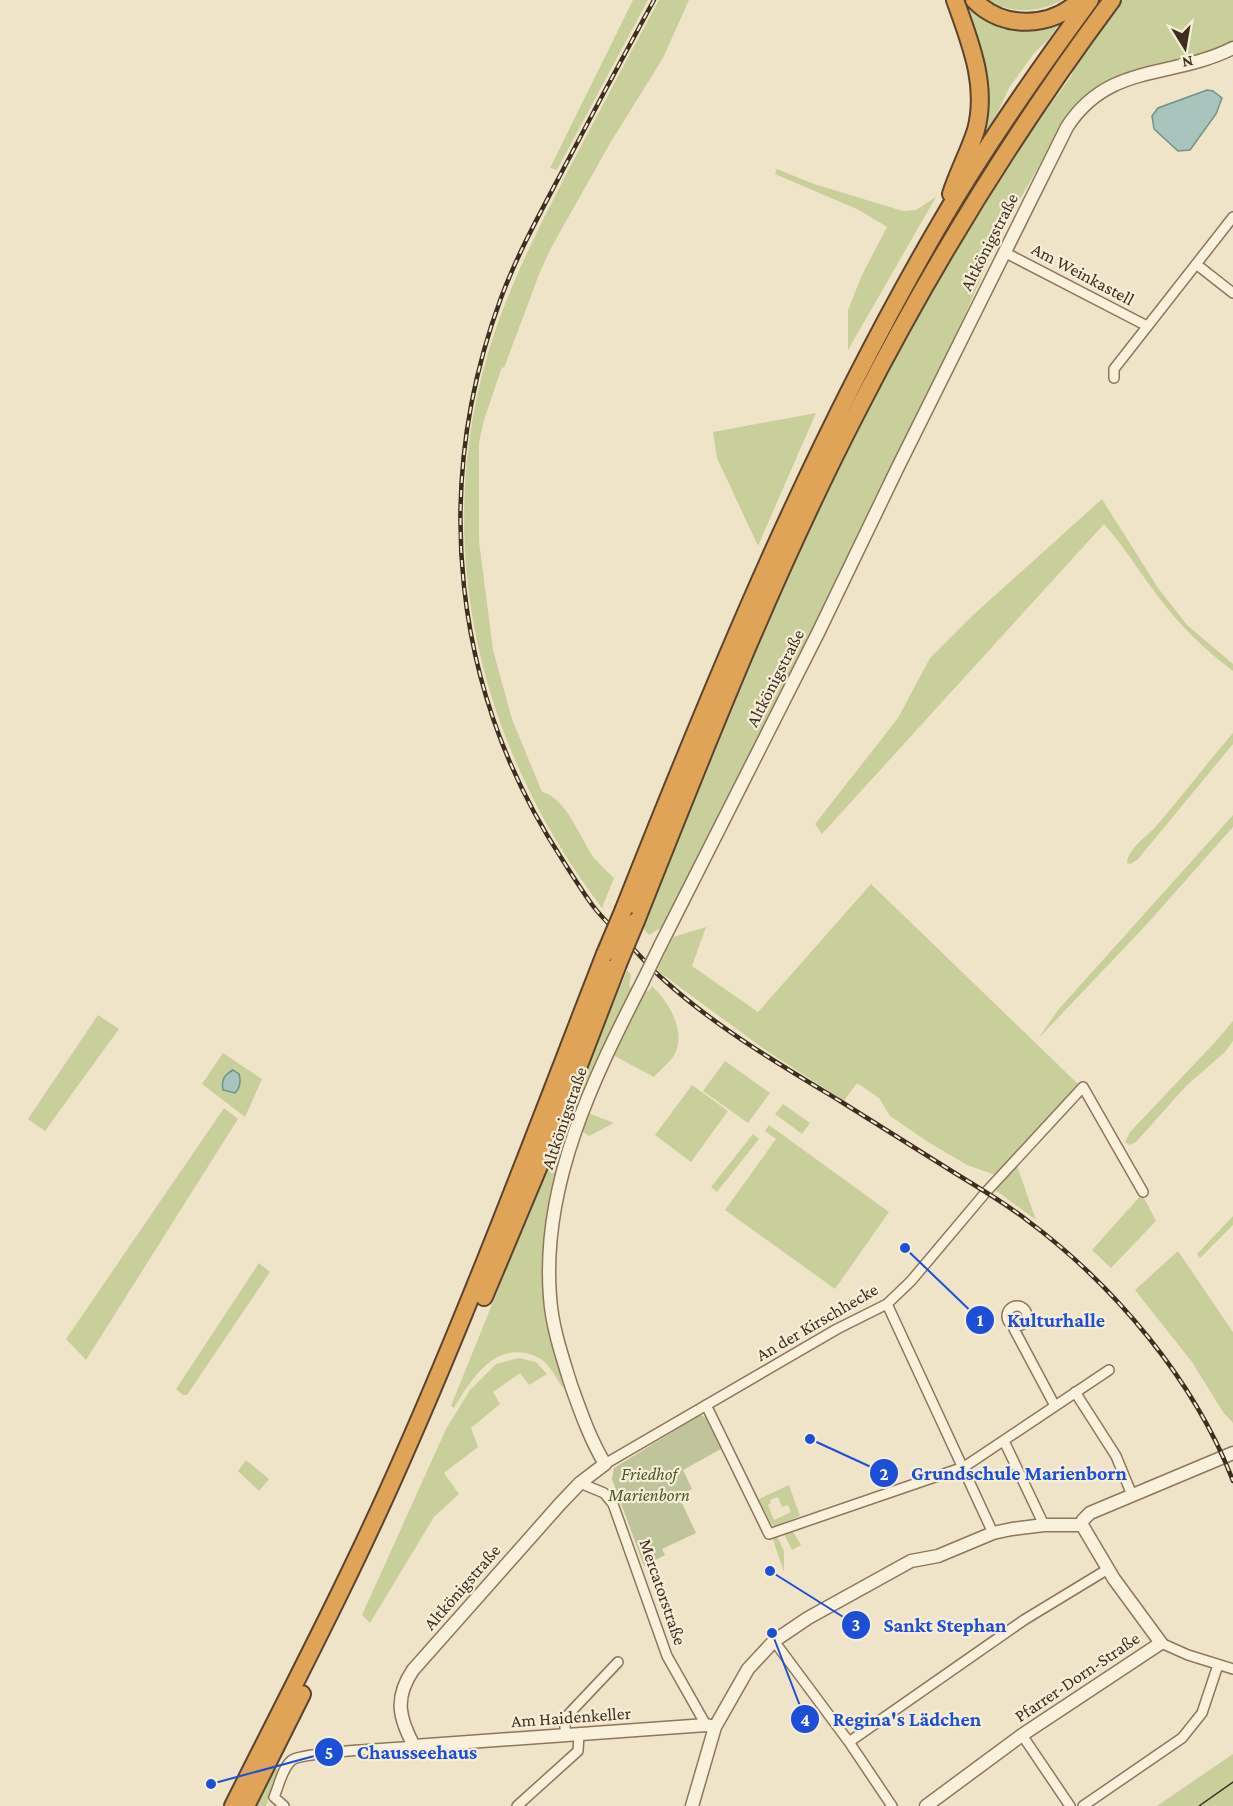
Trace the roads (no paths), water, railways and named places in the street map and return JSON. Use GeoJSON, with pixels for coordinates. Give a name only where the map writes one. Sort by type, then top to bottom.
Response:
{"type":"FeatureCollection","features":[{"type":"Feature","properties":{"kind":"highway"},"geometry":{"type":"LineString","coordinates":[[942,220],[956,177],[971,145],[980,106],[977,69],[955,0]]}},
{"type":"Feature","properties":{"kind":"highway"},"geometry":{"type":"LineString","coordinates":[[974,0],[1000,16],[1026,22],[1047,20],[1060,15],[1080,0]]}},
{"type":"Feature","properties":{"kind":"highway"},"geometry":{"type":"LineString","coordinates":[[630,915],[704,707],[790,511],[852,385],[942,220],[1000,128],[1090,0]]}},
{"type":"Feature","properties":{"kind":"highway"},"geometry":{"type":"LineString","coordinates":[[233,1806],[367,1536],[416,1427],[611,959],[805,518],[859,408],[930,276],[1037,104],[1112,0]]}},
{"type":"Feature","properties":{"kind":"highway"},"geometry":{"type":"LineString","coordinates":[[246,1806],[414,1457],[552,1135],[611,959]]}},
{"type":"Feature","properties":{"kind":"street","name":"Altkönigstraße"},"geometry":{"type":"LineString","coordinates":[[414,1746],[400,1713],[402,1691],[408,1677],[580,1483],[600,1467],[555,1332],[549,1297],[550,1248],[563,1173],[586,1101],[602,1062],[818,633],[1066,127],[1078,111],[1106,88],[1128,79],[1202,61],[1233,48]]}},
{"type":"Feature","properties":{"kind":"street","name":"Am Weinkastell"},"geometry":{"type":"LineString","coordinates":[[1114,378],[1114,369],[1233,217]]}},
{"type":"Feature","properties":{"kind":"street","name":"Am Weinkastell"},"geometry":{"type":"LineString","coordinates":[[1007,247],[1147,326]]}},
{"type":"Feature","properties":{"kind":"street"},"geometry":{"type":"LineString","coordinates":[[1196,264],[1233,293]]}},
{"type":"Feature","properties":{"kind":"street","name":"An der Kirschhecke"},"geometry":{"type":"LineString","coordinates":[[600,1467],[837,1329],[887,1304],[911,1281],[986,1192],[1083,1087],[1143,1192]]}},
{"type":"Feature","properties":{"kind":"street"},"geometry":{"type":"LineString","coordinates":[[887,1304],[993,1533]]}},
{"type":"Feature","properties":{"kind":"street"},"geometry":{"type":"LineString","coordinates":[[1015,1326],[1014,1329],[1055,1406]]}},
{"type":"Feature","properties":{"kind":"street"},"geometry":{"type":"LineString","coordinates":[[706,1405],[769,1534],[964,1467],[1109,1370]]}},
{"type":"Feature","properties":{"kind":"street"},"geometry":{"type":"LineString","coordinates":[[1075,1392],[1116,1455],[1132,1496]]}},
{"type":"Feature","properties":{"kind":"street"},"geometry":{"type":"LineString","coordinates":[[1004,1441],[1044,1525]]}},
{"type":"Feature","properties":{"kind":"street"},"geometry":{"type":"LineString","coordinates":[[1233,1454],[1090,1513],[1083,1520],[1082,1525],[1108,1569],[1161,1643],[1233,1669]]}},
{"type":"Feature","properties":{"kind":"street","name":"Mercatorstraße"},"geometry":{"type":"LineString","coordinates":[[580,1483],[604,1493],[614,1504],[667,1656],[711,1726]]}},
{"type":"Feature","properties":{"kind":"street"},"geometry":{"type":"LineString","coordinates":[[692,1806],[711,1726],[748,1669],[774,1641],[816,1614],[911,1561],[938,1556],[993,1533],[1044,1525],[1082,1525]]}},
{"type":"Feature","properties":{"kind":"street"},"geometry":{"type":"LineString","coordinates":[[849,1742],[1024,1620],[1108,1569]]}},
{"type":"Feature","properties":{"kind":"street"},"geometry":{"type":"LineString","coordinates":[[774,1641],[849,1742],[892,1806]]}},
{"type":"Feature","properties":{"kind":"street","name":"Pfarrer-Dorn-Straße"},"geometry":{"type":"LineString","coordinates":[[926,1806],[1022,1735],[1161,1643]]}},
{"type":"Feature","properties":{"kind":"street"},"geometry":{"type":"LineString","coordinates":[[566,1736],[564,1719],[618,1662]]}},
{"type":"Feature","properties":{"kind":"street"},"geometry":{"type":"LineString","coordinates":[[1083,1806],[1182,1738],[1202,1713],[1218,1665]]}},
{"type":"Feature","properties":{"kind":"street","name":"Am Haidenkeller"},"geometry":{"type":"LineString","coordinates":[[284,1806],[274,1797],[286,1768],[296,1758],[414,1746],[711,1726]]}},
{"type":"Feature","properties":{"kind":"street"},"geometry":{"type":"LineString","coordinates":[[517,1806],[578,1751],[579,1734]]}},
{"type":"Feature","properties":{"kind":"street"},"geometry":{"type":"LineString","coordinates":[[1022,1735],[1070,1806]]}},
{"type":"Feature","properties":{"kind":"water"},"geometry":{"type":"Polygon","coordinates":[[[1207,90],[1213,91],[1222,98],[1216,114],[1190,150],[1178,151],[1154,129],[1152,116],[1158,108],[1207,90]]]}},
{"type":"Feature","properties":{"kind":"water"},"geometry":{"type":"Polygon","coordinates":[[[233,1070],[239,1074],[240,1079],[235,1093],[223,1090],[222,1086],[224,1078],[233,1070]]]}},
{"type":"Feature","properties":{"kind":"tram line"},"geometry":{"type":"LineString","coordinates":[[1199,1806],[1233,1782]]}},
{"type":"Feature","properties":{"kind":"railway"},"geometry":{"type":"LineString","coordinates":[[654,0],[523,247],[501,298],[479,369],[466,442],[461,514],[464,586],[476,658],[496,727],[525,794],[577,883],[600,915],[654,971],[727,1030],[1000,1201],[1060,1246],[1121,1305],[1174,1372],[1197,1407],[1233,1481]]}},
{"type":"Feature","properties":{"kind":"place","name":"Kulturhalle"},"geometry":{"type":"Point","coordinates":[905,1248]}},
{"type":"Feature","properties":{"kind":"place","name":"Grundschule Marienborn"},"geometry":{"type":"Point","coordinates":[810,1439]}},
{"type":"Feature","properties":{"kind":"place","name":"Sankt Stephan"},"geometry":{"type":"Point","coordinates":[770,1571]}},
{"type":"Feature","properties":{"kind":"place","name":"Regina's Lädchen"},"geometry":{"type":"Point","coordinates":[772,1633]}},
{"type":"Feature","properties":{"kind":"place","name":"Chausseehaus"},"geometry":{"type":"Point","coordinates":[211,1784]}},
{"type":"Feature","properties":{"kind":"park label","name":"Friedhof Marienborn"},"geometry":{"type":"Point","coordinates":[649,1484]}}]}
